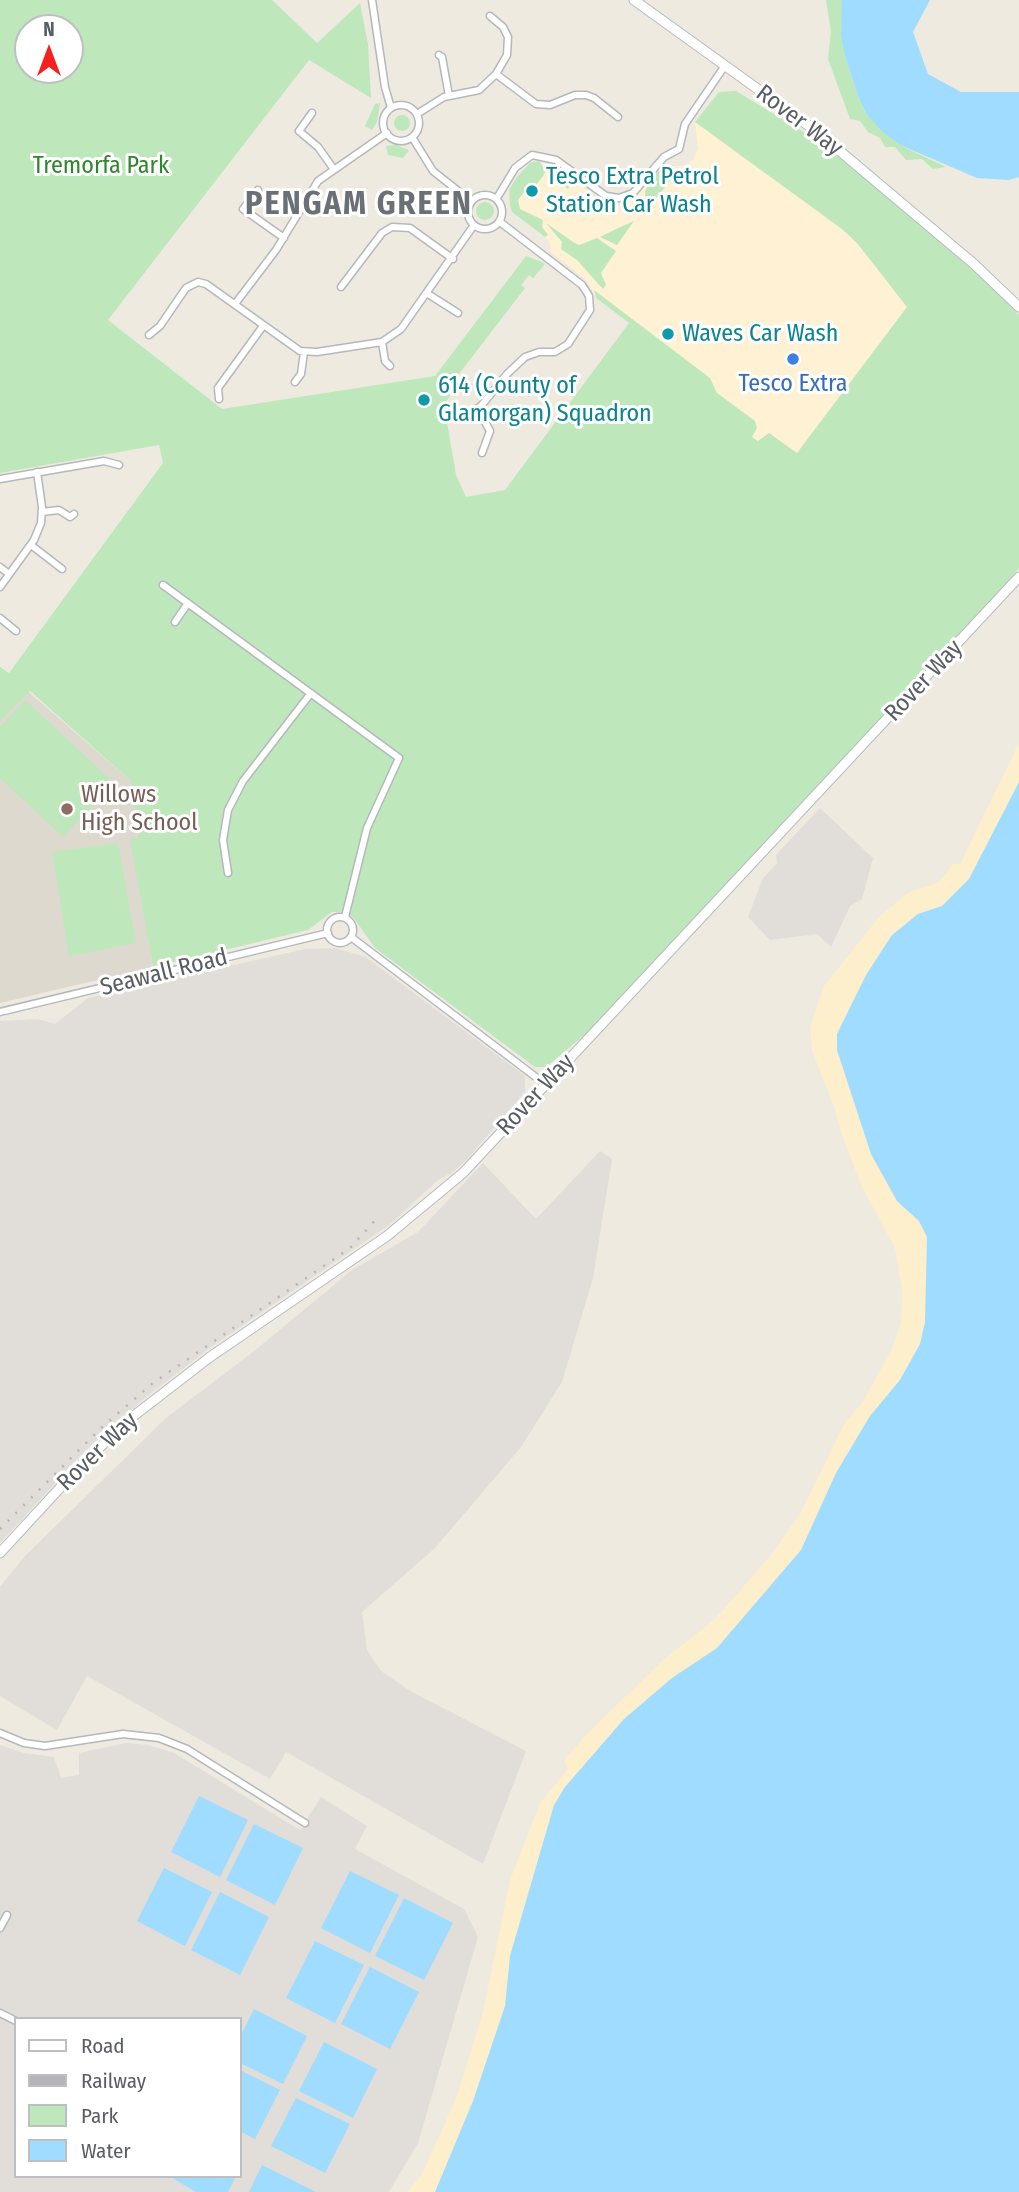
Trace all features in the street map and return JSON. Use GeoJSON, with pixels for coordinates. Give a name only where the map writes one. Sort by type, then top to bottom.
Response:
{"type":"FeatureCollection","features":[{"type":"Feature","properties":{"kind":"street"},"geometry":{"type":"LineString","coordinates":[[372,0],[385,87],[391,108],[383,122],[387,133],[402,141],[412,137],[419,128],[417,114],[407,106],[391,108]]}},
{"type":"Feature","properties":{"kind":"street","name":"Rover Way"},"geometry":{"type":"LineString","coordinates":[[634,0],[816,131],[974,264],[1019,307]]}},
{"type":"Feature","properties":{"kind":"street"},"geometry":{"type":"LineString","coordinates":[[417,114],[449,96],[475,93],[496,74],[507,55],[508,37],[503,26],[490,16]]}},
{"type":"Feature","properties":{"kind":"street"},"geometry":{"type":"LineString","coordinates":[[439,55],[442,57],[449,96]]}},
{"type":"Feature","properties":{"kind":"street"},"geometry":{"type":"LineString","coordinates":[[497,198],[515,168],[532,155],[556,160],[606,196],[619,198],[634,192],[664,157],[679,149],[685,124],[724,67]]}},
{"type":"Feature","properties":{"kind":"street"},"geometry":{"type":"LineString","coordinates":[[496,74],[536,104],[550,105],[575,95],[586,95],[618,117]]}},
{"type":"Feature","properties":{"kind":"street"},"geometry":{"type":"LineString","coordinates":[[292,139],[312,113]]}},
{"type":"Feature","properties":{"kind":"street"},"geometry":{"type":"LineString","coordinates":[[299,131],[318,147],[333,168]]}},
{"type":"Feature","properties":{"kind":"street"},"geometry":{"type":"LineString","coordinates":[[235,304],[284,238],[315,185],[333,168],[387,133]]}},
{"type":"Feature","properties":{"kind":"street"},"geometry":{"type":"LineString","coordinates":[[412,137],[433,171],[471,201]]}},
{"type":"Feature","properties":{"kind":"street"},"geometry":{"type":"LineString","coordinates":[[243,209],[258,190]]}},
{"type":"Feature","properties":{"kind":"street"},"geometry":{"type":"LineString","coordinates":[[485,194],[497,198],[503,210],[500,222],[486,229],[474,225],[468,212],[471,201],[485,194]]}},
{"type":"Feature","properties":{"kind":"street"},"geometry":{"type":"LineString","coordinates":[[234,203],[284,238]]}},
{"type":"Feature","properties":{"kind":"street"},"geometry":{"type":"LineString","coordinates":[[470,414],[478,409],[525,357],[539,352],[555,352],[568,344],[588,315],[590,305],[582,285],[500,222]]}},
{"type":"Feature","properties":{"kind":"street"},"geometry":{"type":"LineString","coordinates":[[149,335],[163,328],[186,288],[195,282],[206,284],[304,352],[382,342],[401,329],[474,225]]}},
{"type":"Feature","properties":{"kind":"street"},"geometry":{"type":"LineString","coordinates":[[341,287],[382,233],[392,227],[410,228],[453,258]]}},
{"type":"Feature","properties":{"kind":"street"},"geometry":{"type":"LineString","coordinates":[[428,294],[458,313]]}},
{"type":"Feature","properties":{"kind":"street"},"geometry":{"type":"LineString","coordinates":[[219,399],[218,388],[263,326]]}},
{"type":"Feature","properties":{"kind":"street"},"geometry":{"type":"LineString","coordinates":[[382,342],[386,361],[390,366]]}},
{"type":"Feature","properties":{"kind":"street"},"geometry":{"type":"LineString","coordinates":[[295,382],[300,374],[304,352]]}},
{"type":"Feature","properties":{"kind":"street"},"geometry":{"type":"LineString","coordinates":[[208,388],[218,388]]}},
{"type":"Feature","properties":{"kind":"street"},"geometry":{"type":"LineString","coordinates":[[478,409],[490,431],[482,453]]}},
{"type":"Feature","properties":{"kind":"street"},"geometry":{"type":"LineString","coordinates":[[0,478],[104,461],[119,465]]}},
{"type":"Feature","properties":{"kind":"street"},"geometry":{"type":"LineString","coordinates":[[0,587],[31,545],[42,512],[37,472]]}},
{"type":"Feature","properties":{"kind":"street"},"geometry":{"type":"LineString","coordinates":[[42,512],[59,510],[70,517],[74,514]]}},
{"type":"Feature","properties":{"kind":"street"},"geometry":{"type":"LineString","coordinates":[[31,545],[62,569]]}},
{"type":"Feature","properties":{"kind":"street"},"geometry":{"type":"LineString","coordinates":[[0,567],[9,574]]}},
{"type":"Feature","properties":{"kind":"street","name":"Rover Way"},"geometry":{"type":"LineString","coordinates":[[0,1553],[82,1464],[131,1418],[210,1357],[404,1223],[463,1173],[1019,577]]}},
{"type":"Feature","properties":{"kind":"street"},"geometry":{"type":"LineString","coordinates":[[163,585],[399,758],[367,828],[345,917]]}},
{"type":"Feature","properties":{"kind":"street"},"geometry":{"type":"LineString","coordinates":[[175,622],[188,603]]}},
{"type":"Feature","properties":{"kind":"street"},"geometry":{"type":"LineString","coordinates":[[0,618],[16,631]]}},
{"type":"Feature","properties":{"kind":"street"},"geometry":{"type":"LineString","coordinates":[[228,873],[223,840],[228,810],[243,781],[311,693]]}},
{"type":"Feature","properties":{"kind":"street"},"geometry":{"type":"LineString","coordinates":[[345,917],[353,926],[351,937]]}},
{"type":"Feature","properties":{"kind":"street"},"geometry":{"type":"LineString","coordinates":[[345,917],[332,919],[327,926],[328,933],[339,943],[351,937]]}},
{"type":"Feature","properties":{"kind":"street","name":"Seawall Road"},"geometry":{"type":"LineString","coordinates":[[0,1012],[328,933]]}},
{"type":"Feature","properties":{"kind":"street"},"geometry":{"type":"LineString","coordinates":[[351,937],[545,1084]]}},
{"type":"Feature","properties":{"kind":"street"},"geometry":{"type":"LineString","coordinates":[[0,1733],[24,1743],[45,1746],[123,1734],[159,1738],[187,1749],[305,1823]]}},
{"type":"Feature","properties":{"kind":"street"},"geometry":{"type":"LineString","coordinates":[[0,1928],[7,1915]]}},
{"type":"Feature","properties":{"kind":"shaded area"},"geometry":{"type":"Polygon","coordinates":[[[695,122],[842,229],[857,243],[907,307],[797,453],[757,444],[619,338],[629,323],[596,298],[587,281],[551,252],[549,240],[512,212],[513,187],[542,163],[554,165],[606,205],[625,206],[663,166],[685,166],[693,160],[698,149],[695,122]]]}},
{"type":"Feature","properties":{"kind":"shaded area","name":"Willows High School"},"geometry":{"type":"Polygon","coordinates":[[[0,667],[131,781],[138,837],[131,839],[153,967],[0,1003],[0,667]]]}},
{"type":"Feature","properties":{"kind":"shaded area"},"geometry":{"type":"Polygon","coordinates":[[[820,808],[873,858],[862,899],[850,906],[831,947],[817,934],[770,940],[748,917],[763,878],[777,863],[776,855],[820,808]]]}},
{"type":"Feature","properties":{"kind":"shaded area"},"geometry":{"type":"Polygon","coordinates":[[[334,948],[364,956],[525,1076],[525,1092],[469,1157],[452,1173],[438,1180],[389,1225],[211,1347],[146,1397],[85,1451],[0,1543],[0,1021],[38,1019],[55,1024],[88,998],[305,949],[334,948]]]}},
{"type":"Feature","properties":{"kind":"shaded area"},"geometry":{"type":"Polygon","coordinates":[[[600,1151],[612,1159],[593,1278],[562,1382],[521,1447],[435,1548],[362,1612],[367,1650],[381,1671],[412,1692],[526,1751],[483,1864],[286,1752],[270,1779],[87,1676],[57,1730],[0,1696],[0,1587],[24,1557],[166,1418],[253,1352],[352,1270],[418,1232],[483,1163],[536,1219],[600,1151]]]}},
{"type":"Feature","properties":{"kind":"shaded area"},"geometry":{"type":"Polygon","coordinates":[[[126,1743],[148,1745],[174,1753],[300,1830],[321,1797],[367,1826],[355,1849],[464,1909],[478,1937],[418,2143],[389,2192],[0,2192],[0,1745],[24,1753],[54,1757],[61,1778],[79,1775],[79,1753],[126,1743]]]}},
{"type":"Feature","properties":{"kind":"green space","name":"Tremorfa Park"},"geometry":{"type":"Polygon","coordinates":[[[0,0],[272,0],[317,43],[360,3],[368,44],[371,98],[309,60],[108,320],[222,409],[435,376],[526,256],[542,262],[545,264],[533,278],[529,275],[521,285],[525,288],[449,387],[450,396],[444,405],[456,475],[466,497],[505,490],[629,323],[596,298],[594,290],[710,378],[717,393],[755,421],[757,428],[752,437],[758,441],[769,433],[797,453],[907,307],[857,243],[842,229],[695,122],[719,92],[736,91],[825,145],[980,276],[1019,315],[1019,568],[991,602],[594,1027],[546,1067],[535,1067],[375,948],[353,917],[343,912],[332,912],[308,930],[153,967],[130,839],[138,837],[131,781],[30,691],[0,721],[0,667],[9,673],[163,463],[159,445],[0,473],[0,0]]]}},
{"type":"Feature","properties":{"kind":"green space"},"geometry":{"type":"Polygon","coordinates":[[[826,0],[842,0],[845,56],[867,115],[900,145],[946,167],[933,169],[922,159],[906,160],[895,147],[885,147],[880,138],[868,132],[860,121],[850,119],[828,59],[831,31],[826,0]]]}},
{"type":"Feature","properties":{"kind":"green space"},"geometry":{"type":"Polygon","coordinates":[[[380,103],[377,122],[372,130],[365,126],[375,104],[380,103]]]}},
{"type":"Feature","properties":{"kind":"green space"},"geometry":{"type":"Polygon","coordinates":[[[399,115],[405,115],[410,123],[408,129],[399,131],[394,126],[394,120],[399,115]]]}},
{"type":"Feature","properties":{"kind":"green space"},"geometry":{"type":"Polygon","coordinates":[[[396,145],[409,150],[403,158],[388,155],[386,146],[396,145]]]}},
{"type":"Feature","properties":{"kind":"green space"},"geometry":{"type":"Polygon","coordinates":[[[539,161],[546,170],[543,176],[536,185],[529,186],[518,200],[520,209],[543,220],[542,227],[548,235],[545,237],[512,212],[510,205],[509,190],[517,177],[530,163],[539,161]]]}},
{"type":"Feature","properties":{"kind":"green space"},"geometry":{"type":"Polygon","coordinates":[[[554,165],[572,179],[568,189],[553,179],[554,165]]]}},
{"type":"Feature","properties":{"kind":"green space"},"geometry":{"type":"Polygon","coordinates":[[[665,165],[673,165],[674,175],[646,212],[645,191],[653,176],[665,165]]]}},
{"type":"Feature","properties":{"kind":"green space"},"geometry":{"type":"Polygon","coordinates":[[[485,202],[493,207],[494,211],[489,219],[485,220],[477,215],[476,211],[481,203],[485,202]]]}},
{"type":"Feature","properties":{"kind":"green space"},"geometry":{"type":"Polygon","coordinates":[[[634,221],[617,245],[600,237],[616,229],[634,221]]]}},
{"type":"Feature","properties":{"kind":"green space"},"geometry":{"type":"Polygon","coordinates":[[[546,223],[579,245],[597,238],[616,251],[601,273],[606,285],[603,289],[577,260],[561,249],[562,242],[546,223]]]}},
{"type":"Feature","properties":{"kind":"green space"},"geometry":{"type":"Polygon","coordinates":[[[25,700],[114,783],[63,837],[0,778],[0,727],[25,700]]]}},
{"type":"Feature","properties":{"kind":"green space"},"geometry":{"type":"Polygon","coordinates":[[[118,843],[136,943],[69,956],[52,852],[118,843]]]}},
{"type":"Feature","properties":{"kind":"sand"},"geometry":{"type":"Polygon","coordinates":[[[1019,743],[1019,835],[914,1196],[953,1309],[506,2192],[407,2192],[422,2174],[456,2099],[483,2012],[510,1880],[540,1803],[568,1769],[564,1761],[590,1731],[664,1659],[714,1620],[771,1555],[800,1514],[845,1422],[862,1403],[891,1351],[901,1323],[902,1290],[895,1248],[862,1187],[841,1133],[835,1109],[812,1051],[810,1027],[824,986],[879,917],[909,892],[938,883],[953,864],[960,864],[1019,743]]]}},
{"type":"Feature","properties":{"kind":"water"},"geometry":{"type":"Polygon","coordinates":[[[842,0],[930,0],[913,32],[928,74],[961,92],[1019,92],[1019,177],[1009,180],[977,178],[900,145],[882,131],[867,115],[845,56],[841,35],[842,0]]]}},
{"type":"Feature","properties":{"kind":"water"},"geometry":{"type":"Polygon","coordinates":[[[1019,782],[1019,2192],[435,2192],[473,2101],[505,2006],[510,1956],[554,1805],[565,1787],[624,1719],[672,1678],[717,1648],[801,1550],[836,1473],[870,1416],[900,1380],[920,1344],[925,1322],[927,1237],[919,1221],[897,1201],[871,1154],[837,1050],[837,1034],[866,975],[892,935],[918,914],[942,906],[969,879],[1019,782]]]}},
{"type":"Feature","properties":{"kind":"water"},"geometry":{"type":"Polygon","coordinates":[[[199,1796],[248,1820],[220,1877],[171,1852],[199,1796]]]}},
{"type":"Feature","properties":{"kind":"water"},"geometry":{"type":"Polygon","coordinates":[[[254,1824],[303,1848],[275,1905],[226,1880],[254,1824]]]}},
{"type":"Feature","properties":{"kind":"water"},"geometry":{"type":"Polygon","coordinates":[[[164,1868],[212,1892],[185,1946],[137,1921],[164,1868]]]}},
{"type":"Feature","properties":{"kind":"water"},"geometry":{"type":"Polygon","coordinates":[[[350,1871],[399,1895],[370,1953],[321,1928],[350,1871]]]}},
{"type":"Feature","properties":{"kind":"water"},"geometry":{"type":"Polygon","coordinates":[[[220,1892],[269,1917],[240,1975],[191,1950],[220,1892]]]}},
{"type":"Feature","properties":{"kind":"water"},"geometry":{"type":"Polygon","coordinates":[[[404,1898],[453,1923],[424,1980],[375,1956],[404,1898]]]}},
{"type":"Feature","properties":{"kind":"water"},"geometry":{"type":"Polygon","coordinates":[[[315,1941],[364,1965],[335,2023],[286,1998],[315,1941]]]}},
{"type":"Feature","properties":{"kind":"water"},"geometry":{"type":"Polygon","coordinates":[[[370,1967],[419,1992],[390,2049],[341,2024],[370,1967]]]}},
{"type":"Feature","properties":{"kind":"water"},"geometry":{"type":"Polygon","coordinates":[[[254,2009],[307,2036],[283,2084],[242,2064],[242,2033],[254,2009]]]}},
{"type":"Feature","properties":{"kind":"water"},"geometry":{"type":"Polygon","coordinates":[[[324,2042],[377,2069],[353,2118],[299,2091],[324,2042]]]}},
{"type":"Feature","properties":{"kind":"water"},"geometry":{"type":"Polygon","coordinates":[[[242,2071],[280,2090],[255,2139],[242,2132],[242,2071]]]}},
{"type":"Feature","properties":{"kind":"water"},"geometry":{"type":"Polygon","coordinates":[[[296,2098],[350,2124],[325,2173],[271,2146],[296,2098]]]}},
{"type":"Feature","properties":{"kind":"water"},"geometry":{"type":"Polygon","coordinates":[[[262,2165],[316,2192],[249,2192],[262,2165]]]}},
{"type":"Feature","properties":{"kind":"water"},"geometry":{"type":"Polygon","coordinates":[[[172,2178],[235,2178],[228,2192],[196,2192],[172,2178]]]}},
{"type":"Feature","properties":{"kind":"railway"},"geometry":{"type":"LineString","coordinates":[[0,1529],[100,1429],[153,1383],[350,1248],[380,1215]]}},
{"type":"Feature","properties":{"kind":"place","name":"Tesco Extra Petrol Station Car Wash"},"geometry":{"type":"Point","coordinates":[532,191]}},
{"type":"Feature","properties":{"kind":"place","name":"Waves Car Wash"},"geometry":{"type":"Point","coordinates":[668,334]}},
{"type":"Feature","properties":{"kind":"place","name":"Tesco Extra"},"geometry":{"type":"Point","coordinates":[793,359]}},
{"type":"Feature","properties":{"kind":"place","name":"614 (County of Glamorgan) Squadron"},"geometry":{"type":"Point","coordinates":[424,400]}},
{"type":"Feature","properties":{"kind":"place","name":"Willows High School"},"geometry":{"type":"Point","coordinates":[67,809]}},
{"type":"Feature","properties":{"kind":"district","name":"PENGAM GREEN"},"geometry":{"type":"Point","coordinates":[359,205]}}]}
